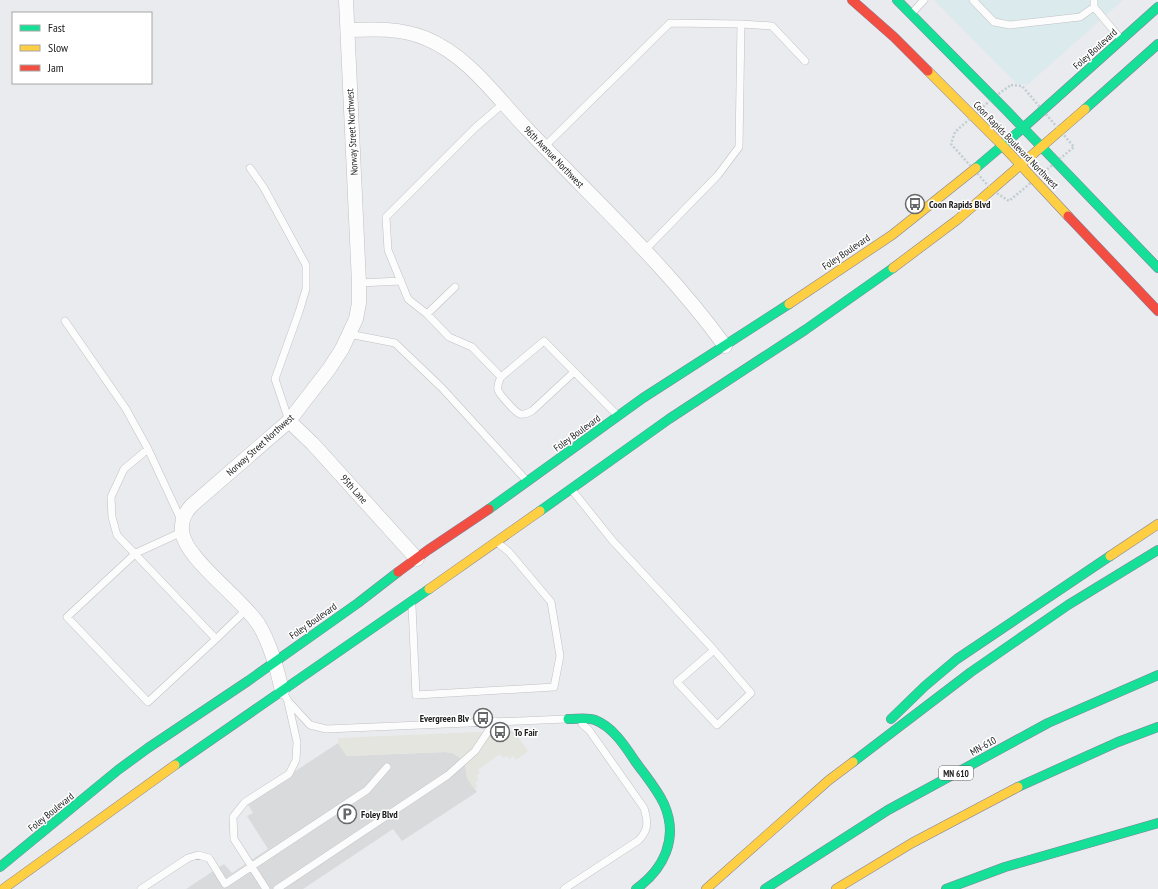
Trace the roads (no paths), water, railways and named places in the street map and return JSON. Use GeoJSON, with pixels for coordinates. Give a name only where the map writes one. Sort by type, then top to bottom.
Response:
{"type":"FeatureCollection","features":[{"type":"Feature","properties":{"kind":"main road","name":"Coon Rapids Boulevard Northwest"},"geometry":{"type":"LineString","coordinates":[[852,0],[890,33],[1002,145],[1158,311]]}},
{"type":"Feature","properties":{"kind":"main road","name":"Coon Rapids Boulevard Northwest"},"geometry":{"type":"LineString","coordinates":[[897,0],[912,13],[1158,268]]}},
{"type":"Feature","properties":{"kind":"main road","name":"Foley Boulevard"},"geometry":{"type":"LineString","coordinates":[[1,866],[142,752],[248,681],[417,559],[528,482],[643,398],[752,329],[892,235],[974,170],[1023,128],[1158,7]]}},
{"type":"Feature","properties":{"kind":"main road"},"geometry":{"type":"LineString","coordinates":[[3,889],[204,744],[285,696],[412,602],[669,419],[805,330],[884,276],[958,220],[1158,44]]}},
{"type":"Feature","properties":{"kind":"main road"},"geometry":{"type":"LineString","coordinates":[[706,889],[829,780],[925,686],[957,659],[1059,589],[1158,524]]}},
{"type":"Feature","properties":{"kind":"main road"},"geometry":{"type":"LineString","coordinates":[[829,780],[1010,645],[1068,605],[1158,550]]}},
{"type":"Feature","properties":{"kind":"main road","name":"MN-610"},"geometry":{"type":"LineString","coordinates":[[764,889],[888,810],[1027,734],[1110,695],[1158,675]]}},
{"type":"Feature","properties":{"kind":"main road"},"geometry":{"type":"LineString","coordinates":[[568,719],[592,719],[605,726],[622,743],[660,798],[666,810],[669,826],[669,843],[665,857],[657,871],[636,889]]}},
{"type":"Feature","properties":{"kind":"main road"},"geometry":{"type":"LineString","coordinates":[[836,889],[912,843],[1014,789],[1118,742],[1158,727]]}},
{"type":"Feature","properties":{"kind":"main road"},"geometry":{"type":"LineString","coordinates":[[946,889],[1005,867],[1158,823]]}},
{"type":"Feature","properties":{"kind":"street","name":"Norway Street Northwest"},"geometry":{"type":"LineString","coordinates":[[182,527],[185,513],[191,506],[290,421],[329,369],[356,319],[360,303],[346,0]]}},
{"type":"Feature","properties":{"kind":"street","name":"96th Avenue Northwest"},"geometry":{"type":"LineString","coordinates":[[348,30],[384,29],[425,38],[445,49],[463,62],[479,76],[544,147],[645,250],[693,304],[725,346]]}},
{"type":"Feature","properties":{"kind":"street","name":"95th Lane"},"geometry":{"type":"LineString","coordinates":[[290,421],[313,444],[417,559]]}},
{"type":"Feature","properties":{"kind":"street"},"geometry":{"type":"LineString","coordinates":[[182,527],[189,550],[258,624],[275,661],[285,696]]}},
{"type":"Feature","properties":{"kind":"lane"},"geometry":{"type":"LineString","coordinates":[[912,13],[924,0]]}},
{"type":"Feature","properties":{"kind":"lane"},"geometry":{"type":"LineString","coordinates":[[973,0],[994,22],[1010,25],[1080,17],[1094,4],[1121,40]]}},
{"type":"Feature","properties":{"kind":"lane"},"geometry":{"type":"LineString","coordinates":[[544,147],[670,23],[772,26],[805,61]]}},
{"type":"Feature","properties":{"kind":"lane"},"geometry":{"type":"LineString","coordinates":[[645,250],[718,175],[739,147],[740,24]]}},
{"type":"Feature","properties":{"kind":"lane"},"geometry":{"type":"LineString","coordinates":[[501,377],[472,347],[449,337],[427,314],[408,299],[388,250],[386,217],[476,127],[504,103]]}},
{"type":"Feature","properties":{"kind":"lane"},"geometry":{"type":"LineString","coordinates":[[250,168],[264,188],[306,265],[306,289],[275,379],[290,421]]}},
{"type":"Feature","properties":{"kind":"lane"},"geometry":{"type":"LineString","coordinates":[[359,283],[401,281]]}},
{"type":"Feature","properties":{"kind":"lane"},"geometry":{"type":"LineString","coordinates":[[427,314],[455,287]]}},
{"type":"Feature","properties":{"kind":"lane"},"geometry":{"type":"LineString","coordinates":[[65,321],[126,409],[148,449],[182,527],[136,553],[68,616],[148,702],[246,610]]}},
{"type":"Feature","properties":{"kind":"lane"},"geometry":{"type":"LineString","coordinates":[[349,334],[395,343],[442,388],[528,482]]}},
{"type":"Feature","properties":{"kind":"lane"},"geometry":{"type":"LineString","coordinates":[[574,372],[532,411],[526,414],[520,414],[514,410],[498,392],[498,384],[501,377],[544,341],[618,416]]}},
{"type":"Feature","properties":{"kind":"lane"},"geometry":{"type":"LineString","coordinates":[[148,449],[124,469],[111,497],[112,517],[117,535],[136,553],[216,639]]}},
{"type":"Feature","properties":{"kind":"lane"},"geometry":{"type":"LineString","coordinates":[[571,488],[612,540],[714,650],[751,693],[717,725],[677,682],[714,650]]}},
{"type":"Feature","properties":{"kind":"lane"},"geometry":{"type":"LineString","coordinates":[[412,602],[416,695],[554,687],[560,656],[551,602],[509,552],[497,542]]}},
{"type":"Feature","properties":{"kind":"lane"},"geometry":{"type":"LineString","coordinates":[[285,696],[310,725],[326,729],[568,719],[581,723],[590,730],[644,808],[647,820],[645,833],[639,840],[564,889]]}},
{"type":"Feature","properties":{"kind":"lane"},"geometry":{"type":"LineString","coordinates":[[266,889],[234,839],[233,817],[245,802],[289,774],[296,760],[297,742],[285,696]]}},
{"type":"Feature","properties":{"kind":"lane"},"geometry":{"type":"LineString","coordinates":[[277,889],[448,775],[475,751],[494,721]]}},
{"type":"Feature","properties":{"kind":"lane"},"geometry":{"type":"LineString","coordinates":[[141,889],[188,858],[198,855],[209,858],[225,884],[366,790],[387,767]]}},
{"type":"Feature","properties":{"kind":"place","name":"Coon Rapids Blvd"},"geometry":{"type":"Point","coordinates":[915,204]}},
{"type":"Feature","properties":{"kind":"place","name":"Evergreen Blv"},"geometry":{"type":"Point","coordinates":[483,718]}},
{"type":"Feature","properties":{"kind":"place","name":"To Fair"},"geometry":{"type":"Point","coordinates":[500,732]}},
{"type":"Feature","properties":{"kind":"place","name":"Foley Blvd"},"geometry":{"type":"Point","coordinates":[347,814]}}]}
